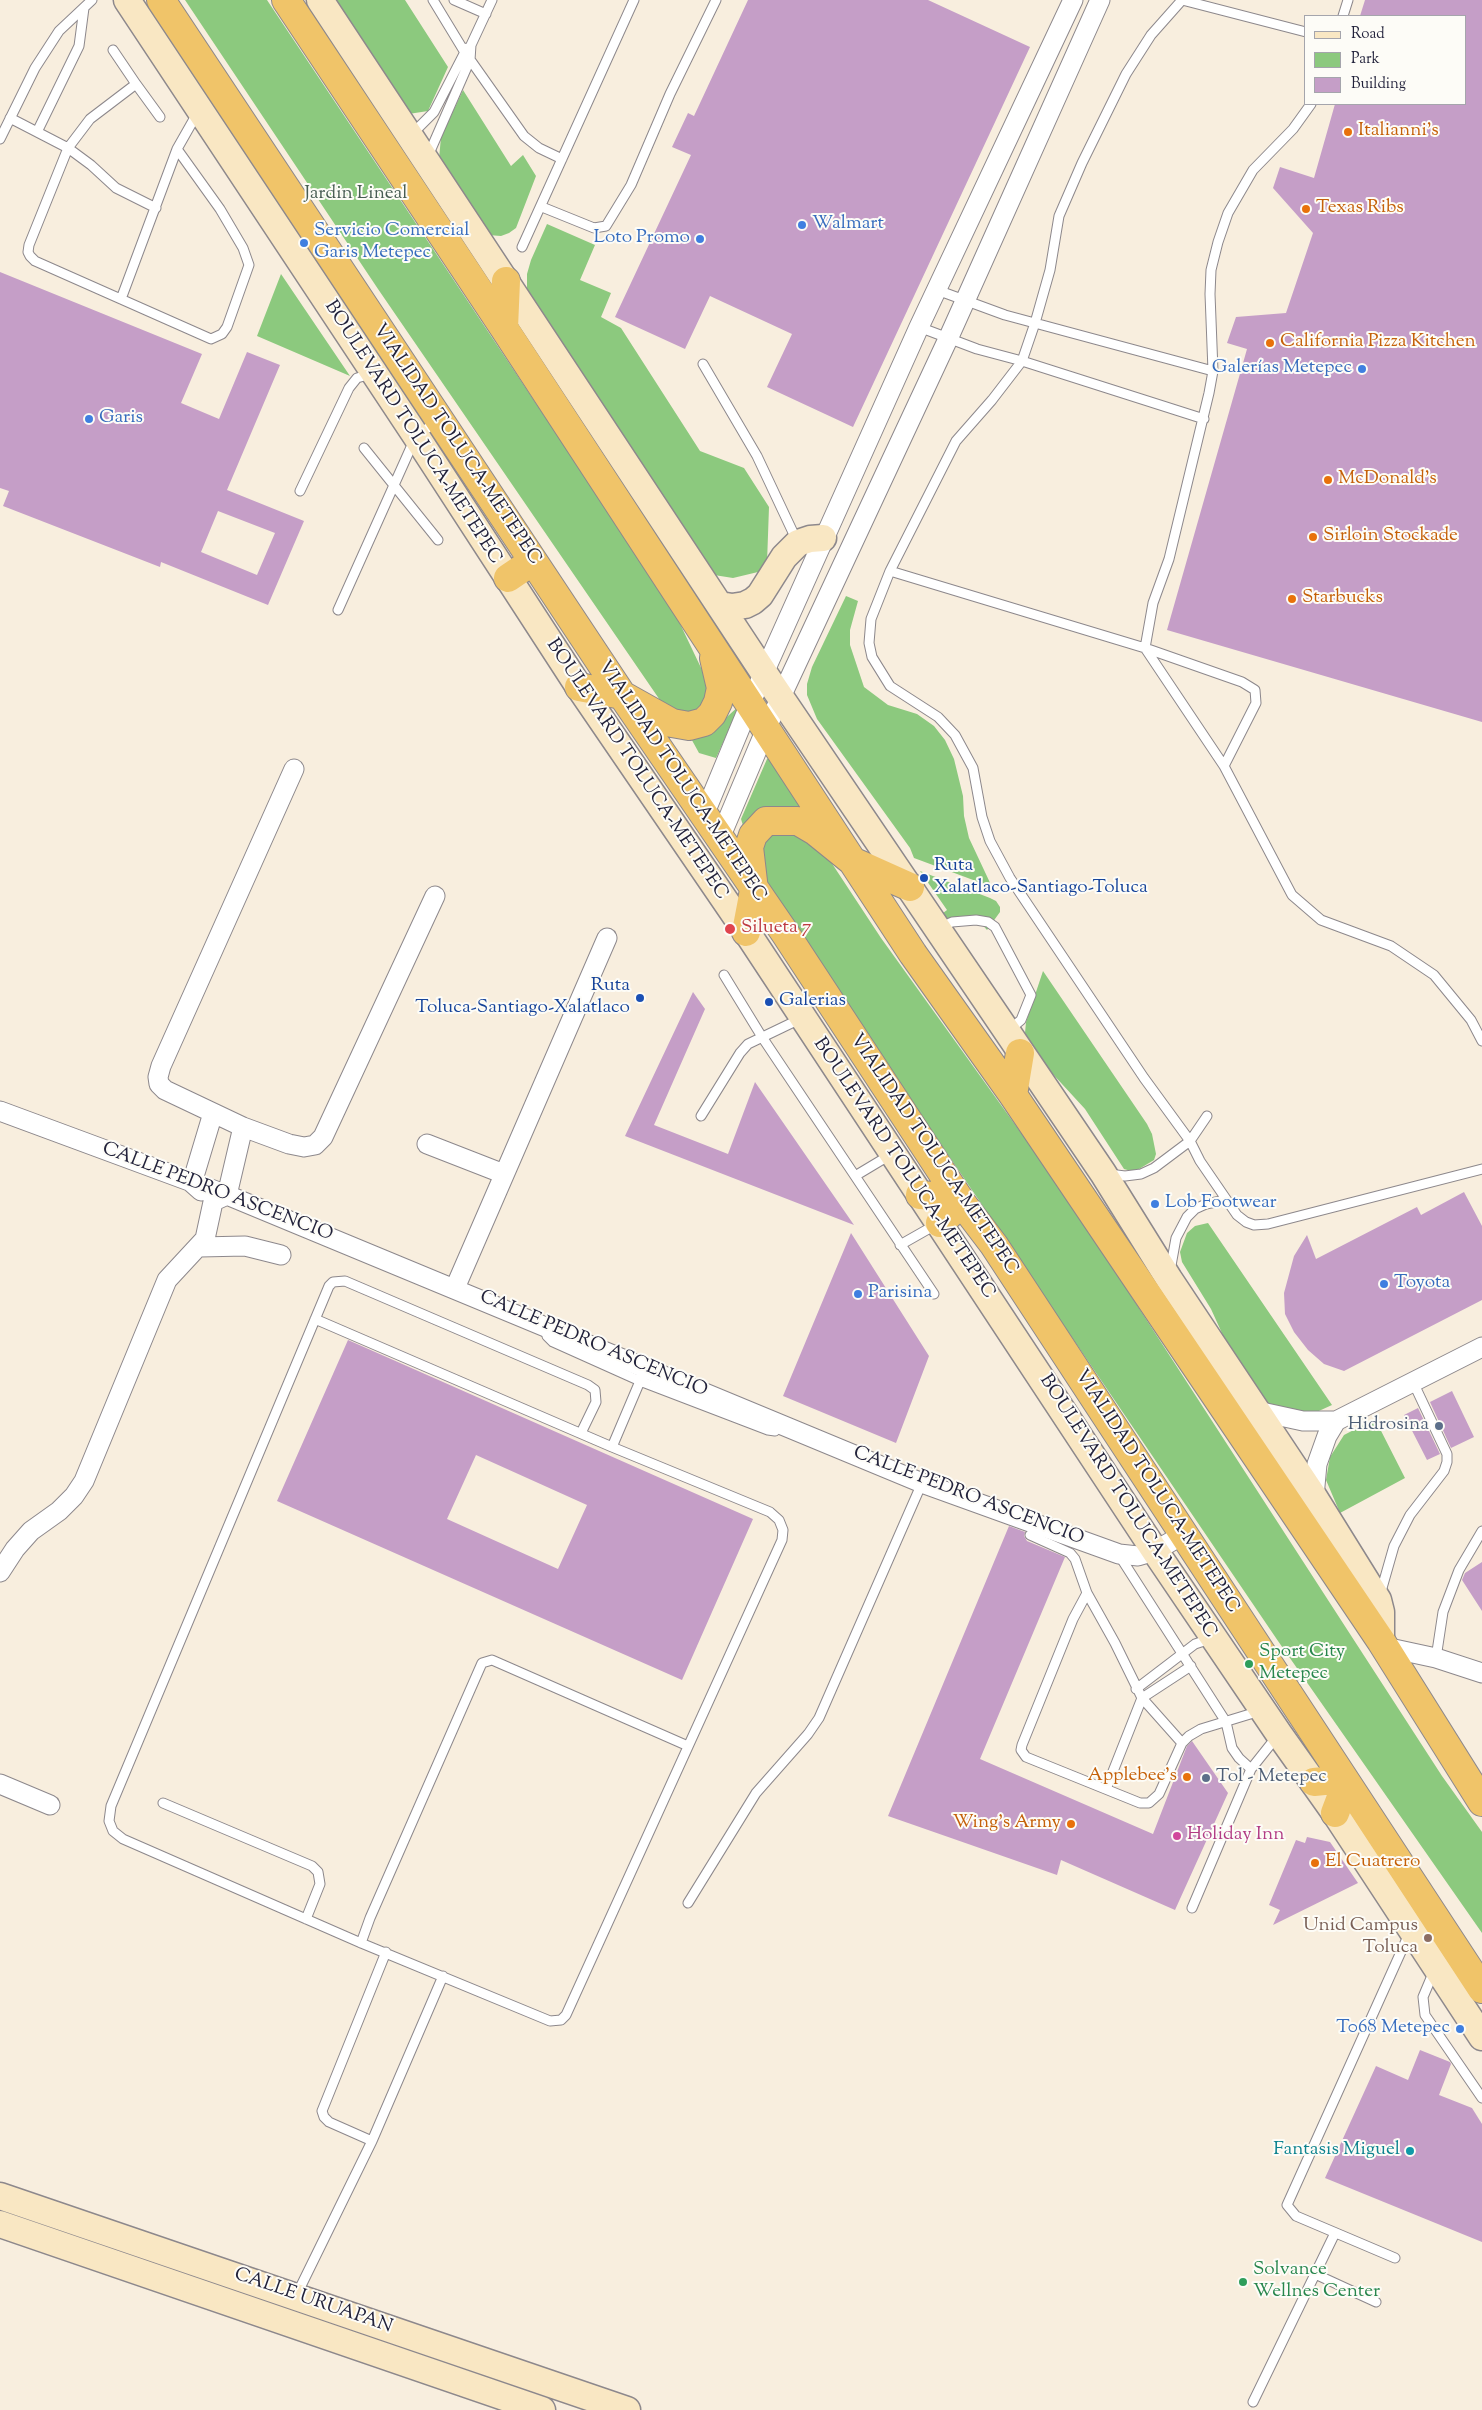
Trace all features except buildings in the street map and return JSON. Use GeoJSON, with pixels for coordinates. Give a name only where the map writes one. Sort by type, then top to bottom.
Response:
{"type":"FeatureCollection","features":[{"type":"Feature","properties":{"kind":"highway","name":"VIALIDAD TOLUCA-METEPEC"},"geometry":{"type":"LineString","coordinates":[[161,0],[622,695],[785,933],[961,1201],[994,1245],[1482,1989]]}},
{"type":"Feature","properties":{"kind":"highway"},"geometry":{"type":"LineString","coordinates":[[286,0],[504,328],[913,954],[1013,1095],[1383,1644],[1482,1802]]}},
{"type":"Feature","properties":{"kind":"highway"},"geometry":{"type":"LineString","coordinates":[[504,328],[506,281]]}},
{"type":"Feature","properties":{"kind":"highway"},"geometry":{"type":"LineString","coordinates":[[508,578],[533,561]]}},
{"type":"Feature","properties":{"kind":"highway"},"geometry":{"type":"LineString","coordinates":[[596,656],[578,685],[622,695],[672,723],[689,726],[704,722],[712,714],[718,702],[721,688],[712,647]]}},
{"type":"Feature","properties":{"kind":"highway"},"geometry":{"type":"LineString","coordinates":[[785,933],[748,934],[754,890],[749,847],[753,835],[766,821],[798,821],[815,831],[852,861],[910,887]]}},
{"type":"Feature","properties":{"kind":"highway"},"geometry":{"type":"LineString","coordinates":[[815,831],[870,909],[913,954]]}},
{"type":"Feature","properties":{"kind":"highway"},"geometry":{"type":"LineString","coordinates":[[1013,1043],[1013,1095]]}},
{"type":"Feature","properties":{"kind":"highway"},"geometry":{"type":"LineString","coordinates":[[920,1195],[961,1201]]}},
{"type":"Feature","properties":{"kind":"highway"},"geometry":{"type":"LineString","coordinates":[[940,1222],[961,1201]]}},
{"type":"Feature","properties":{"kind":"highway"},"geometry":{"type":"LineString","coordinates":[[1314,1782],[1345,1782],[1336,1813]]}},
{"type":"Feature","properties":{"kind":"main road","name":"BOULEVARD TOLUCA-METEPEC"},"geometry":{"type":"LineString","coordinates":[[127,0],[416,436],[578,685],[748,934],[920,1195],[940,1222],[1155,1551],[1279,1734],[1336,1813],[1482,2037]]}},
{"type":"Feature","properties":{"kind":"main road"},"geometry":{"type":"LineString","coordinates":[[320,0],[780,698],[1103,1173],[1169,1279],[1314,1497],[1378,1600],[1381,1612],[1383,1644]]}},
{"type":"Feature","properties":{"kind":"main road"},"geometry":{"type":"LineString","coordinates":[[720,605],[732,607],[745,605],[753,601],[760,595],[784,557],[798,543],[810,539],[823,538]]}},
{"type":"Feature","properties":{"kind":"main road","name":"CALLE URUAPAN"},"geometry":{"type":"LineString","coordinates":[[0,2196],[626,2410]]}},
{"type":"Feature","properties":{"kind":"main road","name":"CALLE URUAPAN"},"geometry":{"type":"LineString","coordinates":[[0,2224],[542,2410]]}},
{"type":"Feature","properties":{"kind":"main road"},"geometry":{"type":"LineString","coordinates":[[430,2371],[442,2346]]}},
{"type":"Feature","properties":{"kind":"street"},"geometry":{"type":"LineString","coordinates":[[704,816],[750,704],[823,538],[919,327],[1073,0]]}},
{"type":"Feature","properties":{"kind":"street"},"geometry":{"type":"LineString","coordinates":[[720,838],[780,698],[948,339],[1100,0]]}},
{"type":"Feature","properties":{"kind":"street"},"geometry":{"type":"LineString","coordinates":[[294,769],[158,1077],[159,1084],[165,1090],[243,1127],[304,1148],[315,1145],[323,1137],[435,896]]}},
{"type":"Feature","properties":{"kind":"street"},"geometry":{"type":"LineString","coordinates":[[456,1288],[607,938]]}},
{"type":"Feature","properties":{"kind":"street","name":"CALLE PEDRO ASCENCIO"},"geometry":{"type":"LineString","coordinates":[[0,1111],[192,1183],[220,1198],[456,1288],[548,1327],[643,1374],[781,1423],[922,1483],[1119,1554],[1138,1556],[1155,1551],[1184,1534]]}},
{"type":"Feature","properties":{"kind":"street"},"geometry":{"type":"LineString","coordinates":[[192,1183],[213,1113]]}},
{"type":"Feature","properties":{"kind":"street"},"geometry":{"type":"LineString","coordinates":[[0,1572],[14,1549],[31,1531],[59,1511],[74,1496],[84,1481],[167,1280],[178,1265],[200,1247],[220,1198],[243,1127]]}},
{"type":"Feature","properties":{"kind":"street"},"geometry":{"type":"LineString","coordinates":[[428,1144],[504,1174]]}},
{"type":"Feature","properties":{"kind":"street"},"geometry":{"type":"LineString","coordinates":[[200,1247],[245,1246],[282,1255]]}},
{"type":"Feature","properties":{"kind":"street"},"geometry":{"type":"LineString","coordinates":[[1257,1411],[1303,1421],[1336,1421],[1482,1347]]}},
{"type":"Feature","properties":{"kind":"street"},"geometry":{"type":"LineString","coordinates":[[1314,1497],[1317,1464],[1327,1436],[1336,1421]]}},
{"type":"Feature","properties":{"kind":"street"},"geometry":{"type":"LineString","coordinates":[[1383,1644],[1482,1673]]}},
{"type":"Feature","properties":{"kind":"street"},"geometry":{"type":"LineString","coordinates":[[0,1784],[50,1805]]}},
{"type":"Feature","properties":{"kind":"lane"},"geometry":{"type":"LineString","coordinates":[[0,139],[35,68],[59,31],[92,0]]}},
{"type":"Feature","properties":{"kind":"lane"},"geometry":{"type":"LineString","coordinates":[[433,0],[468,48],[470,60],[524,136],[539,148],[562,159]]}},
{"type":"Feature","properties":{"kind":"lane"},"geometry":{"type":"LineString","coordinates":[[454,0],[486,14]]}},
{"type":"Feature","properties":{"kind":"lane"},"geometry":{"type":"LineString","coordinates":[[406,133],[419,127],[434,112],[492,0]]}},
{"type":"Feature","properties":{"kind":"lane"},"geometry":{"type":"LineString","coordinates":[[522,247],[542,207],[634,0]]}},
{"type":"Feature","properties":{"kind":"lane"},"geometry":{"type":"LineString","coordinates":[[542,207],[594,228],[606,226],[631,185],[670,94],[716,0]]}},
{"type":"Feature","properties":{"kind":"lane"},"geometry":{"type":"LineString","coordinates":[[1304,31],[1182,0],[1151,35],[1126,74],[1082,163],[1059,216],[1050,270],[1022,361],[992,400],[956,441],[890,571],[871,620],[869,643],[872,657],[890,686],[938,718],[955,735],[973,768],[982,817],[990,841],[1010,878],[1144,1078],[1190,1141],[1237,1215],[1254,1225],[1268,1224],[1482,1169]]}},
{"type":"Feature","properties":{"kind":"lane"},"geometry":{"type":"LineString","coordinates":[[1343,15],[1348,0]]}},
{"type":"Feature","properties":{"kind":"lane"},"geometry":{"type":"LineString","coordinates":[[37,132],[79,46],[84,8]]}},
{"type":"Feature","properties":{"kind":"lane"},"geometry":{"type":"LineString","coordinates":[[113,50],[160,117]]}},
{"type":"Feature","properties":{"kind":"lane"},"geometry":{"type":"LineString","coordinates":[[426,161],[470,60]]}},
{"type":"Feature","properties":{"kind":"lane"},"geometry":{"type":"LineString","coordinates":[[136,84],[90,119],[68,148],[28,252],[36,260],[211,339],[217,338],[227,327],[247,272],[248,258],[220,209],[177,149]]}},
{"type":"Feature","properties":{"kind":"lane"},"geometry":{"type":"LineString","coordinates":[[1310,105],[1293,129],[1253,170],[1228,213],[1211,270],[1213,371],[1204,419],[1169,559],[1154,603],[1145,648],[1224,766],[1292,895],[1321,920],[1391,946],[1434,975],[1471,1020],[1482,1041]]}},
{"type":"Feature","properties":{"kind":"lane"},"geometry":{"type":"LineString","coordinates":[[120,298],[177,149],[199,111]]}},
{"type":"Feature","properties":{"kind":"lane"},"geometry":{"type":"LineString","coordinates":[[10,118],[68,148],[91,165],[116,188],[156,208]]}},
{"type":"Feature","properties":{"kind":"lane"},"geometry":{"type":"LineString","coordinates":[[938,290],[965,301],[1035,323],[1213,371]]}},
{"type":"Feature","properties":{"kind":"lane"},"geometry":{"type":"LineString","coordinates":[[919,327],[999,356],[1022,361],[1204,419]]}},
{"type":"Feature","properties":{"kind":"lane"},"geometry":{"type":"LineString","coordinates":[[703,364],[757,456],[798,543]]}},
{"type":"Feature","properties":{"kind":"lane"},"geometry":{"type":"LineString","coordinates":[[300,491],[349,388],[358,378],[373,373]]}},
{"type":"Feature","properties":{"kind":"lane"},"geometry":{"type":"LineString","coordinates":[[338,610],[416,436],[440,420]]}},
{"type":"Feature","properties":{"kind":"lane"},"geometry":{"type":"LineString","coordinates":[[364,448],[438,540]]}},
{"type":"Feature","properties":{"kind":"lane"},"geometry":{"type":"LineString","coordinates":[[890,571],[1145,648],[1242,682],[1255,690],[1256,703],[1224,766]]}},
{"type":"Feature","properties":{"kind":"lane"},"geometry":{"type":"LineString","coordinates":[[938,928],[952,922],[976,920],[988,922],[995,927],[1031,995],[1013,1043]]}},
{"type":"Feature","properties":{"kind":"lane"},"geometry":{"type":"LineString","coordinates":[[724,975],[762,1037],[934,1294]]}},
{"type":"Feature","properties":{"kind":"lane"},"geometry":{"type":"LineString","coordinates":[[701,1116],[740,1053],[748,1044],[803,1018]]}},
{"type":"Feature","properties":{"kind":"lane"},"geometry":{"type":"LineString","coordinates":[[1103,1173],[1126,1176],[1142,1174],[1154,1168],[1190,1141],[1207,1116]]}},
{"type":"Feature","properties":{"kind":"lane"},"geometry":{"type":"LineString","coordinates":[[855,1176],[893,1154]]}},
{"type":"Feature","properties":{"kind":"lane"},"geometry":{"type":"LineString","coordinates":[[1169,1279],[1176,1238],[1187,1218],[1195,1209],[1206,1204],[1226,1200]]}},
{"type":"Feature","properties":{"kind":"lane"},"geometry":{"type":"LineString","coordinates":[[900,1245],[940,1222]]}},
{"type":"Feature","properties":{"kind":"lane"},"geometry":{"type":"LineString","coordinates":[[316,1319],[612,1447],[770,1512],[779,1520],[783,1530],[782,1540],[566,2015],[561,2020],[550,2020],[361,1943],[123,1839],[113,1831],[109,1821],[111,1806],[329,1286],[333,1282],[345,1281],[588,1385],[595,1390],[596,1402],[582,1434]]}},
{"type":"Feature","properties":{"kind":"lane"},"geometry":{"type":"LineString","coordinates":[[612,1447],[643,1374]]}},
{"type":"Feature","properties":{"kind":"lane"},"geometry":{"type":"LineString","coordinates":[[1378,1600],[1394,1546],[1410,1514],[1444,1471],[1447,1462],[1447,1454],[1413,1382]]}},
{"type":"Feature","properties":{"kind":"lane"},"geometry":{"type":"LineString","coordinates":[[688,1903],[756,1793],[808,1734],[819,1718],[922,1483]]}},
{"type":"Feature","properties":{"kind":"lane"},"geometry":{"type":"LineString","coordinates":[[1436,1658],[1443,1612],[1459,1570],[1482,1531]]}},
{"type":"Feature","properties":{"kind":"lane"},"geometry":{"type":"LineString","coordinates":[[1030,1535],[1070,1553],[1086,1593],[1115,1643],[1136,1689],[1182,1743]]}},
{"type":"Feature","properties":{"kind":"lane"},"geometry":{"type":"LineString","coordinates":[[1119,1554],[1226,1722],[1232,1748],[1250,1769]]}},
{"type":"Feature","properties":{"kind":"lane"},"geometry":{"type":"LineString","coordinates":[[1086,1593],[1073,1619],[1021,1750],[1026,1757],[1140,1803],[1149,1803],[1159,1794],[1182,1743],[1201,1729],[1263,1710]]}},
{"type":"Feature","properties":{"kind":"lane"},"geometry":{"type":"LineString","coordinates":[[1136,1689],[1203,1640],[1214,1638]]}},
{"type":"Feature","properties":{"kind":"lane"},"geometry":{"type":"LineString","coordinates":[[361,1943],[478,1668],[482,1663],[492,1660],[688,1746]]}},
{"type":"Feature","properties":{"kind":"lane"},"geometry":{"type":"LineString","coordinates":[[1106,1789],[1142,1698],[1191,1666]]}},
{"type":"Feature","properties":{"kind":"lane"},"geometry":{"type":"LineString","coordinates":[[1192,1908],[1250,1769],[1279,1734]]}},
{"type":"Feature","properties":{"kind":"lane"},"geometry":{"type":"LineString","coordinates":[[163,1803],[312,1866],[318,1872],[320,1884],[306,1919]]}},
{"type":"Feature","properties":{"kind":"lane"},"geometry":{"type":"LineString","coordinates":[[1395,2258],[1296,2216],[1287,2205],[1412,1930]]}},
{"type":"Feature","properties":{"kind":"lane"},"geometry":{"type":"LineString","coordinates":[[372,2141],[329,2122],[324,2117],[322,2111],[386,1952]]}},
{"type":"Feature","properties":{"kind":"lane"},"geometry":{"type":"LineString","coordinates":[[1436,1967],[1423,1997],[1425,2015],[1482,2098]]}},
{"type":"Feature","properties":{"kind":"lane"},"geometry":{"type":"LineString","coordinates":[[296,2296],[372,2141],[443,1976]]}},
{"type":"Feature","properties":{"kind":"lane"},"geometry":{"type":"LineString","coordinates":[[1253,2402],[1335,2233]]}},
{"type":"Feature","properties":{"kind":"lane"},"geometry":{"type":"LineString","coordinates":[[1315,2274],[1376,2302]]}},
{"type":"Feature","properties":{"kind":"green space","name":"Jardin Lineal"},"geometry":{"type":"Polygon","coordinates":[[[185,0],[267,0],[673,609],[713,693],[706,709],[685,714],[664,706],[378,289],[185,0]]]}},
{"type":"Feature","properties":{"kind":"green space"},"geometry":{"type":"Polygon","coordinates":[[[326,0],[405,0],[448,67],[428,111],[402,115],[326,0]]]}},
{"type":"Feature","properties":{"kind":"green space"},"geometry":{"type":"Polygon","coordinates":[[[463,90],[511,166],[523,155],[536,176],[516,228],[501,236],[488,235],[439,159],[441,137],[463,90]]]}},
{"type":"Feature","properties":{"kind":"green space"},"geometry":{"type":"Polygon","coordinates":[[[547,224],[595,245],[580,280],[611,293],[601,317],[621,328],[700,451],[744,468],[769,507],[767,563],[758,572],[733,578],[714,575],[527,301],[527,274],[547,224]]]}},
{"type":"Feature","properties":{"kind":"green space"},"geometry":{"type":"Polygon","coordinates":[[[281,274],[350,376],[257,336],[281,274]]]}},
{"type":"Feature","properties":{"kind":"green space"},"geometry":{"type":"Polygon","coordinates":[[[846,596],[858,601],[850,630],[850,645],[864,687],[888,705],[917,714],[934,726],[945,740],[954,759],[963,796],[964,816],[969,838],[992,887],[914,858],[910,848],[817,719],[807,695],[807,684],[812,667],[846,596]]]}},
{"type":"Feature","properties":{"kind":"green space"},"geometry":{"type":"Polygon","coordinates":[[[740,705],[716,758],[699,753],[688,733],[718,725],[740,705]]]}},
{"type":"Feature","properties":{"kind":"green space"},"geometry":{"type":"Polygon","coordinates":[[[771,756],[809,811],[786,807],[769,809],[745,832],[741,819],[767,759],[771,756]]]}},
{"type":"Feature","properties":{"kind":"green space"},"geometry":{"type":"Polygon","coordinates":[[[794,829],[829,859],[881,938],[1065,1194],[1442,1776],[1482,1832],[1482,1933],[1278,1641],[769,891],[758,863],[765,839],[778,830],[794,829]]]}},
{"type":"Feature","properties":{"kind":"green space"},"geometry":{"type":"Polygon","coordinates":[[[920,871],[996,901],[1000,907],[1000,912],[987,930],[979,921],[941,919],[939,916],[947,910],[920,871]]]}},
{"type":"Feature","properties":{"kind":"green space"},"geometry":{"type":"Polygon","coordinates":[[[1043,971],[1152,1134],[1156,1154],[1154,1160],[1139,1169],[1131,1171],[1124,1169],[1085,1109],[1039,1059],[1027,1042],[1025,1033],[1026,1022],[1043,971]]]}},
{"type":"Feature","properties":{"kind":"green space"},"geometry":{"type":"Polygon","coordinates":[[[1208,1223],[1332,1405],[1310,1415],[1274,1407],[1264,1400],[1226,1342],[1211,1309],[1182,1262],[1180,1252],[1187,1233],[1195,1226],[1208,1223]]]}},
{"type":"Feature","properties":{"kind":"green space"},"geometry":{"type":"Polygon","coordinates":[[[1375,1419],[1405,1478],[1340,1513],[1326,1480],[1330,1457],[1344,1435],[1375,1419]]]}},
{"type":"Feature","properties":{"kind":"place","name":"Italianni's"},"geometry":{"type":"Point","coordinates":[1348,132]}},
{"type":"Feature","properties":{"kind":"place","name":"Texas Ribs"},"geometry":{"type":"Point","coordinates":[1306,209]}},
{"type":"Feature","properties":{"kind":"place","name":"Walmart"},"geometry":{"type":"Point","coordinates":[802,225]}},
{"type":"Feature","properties":{"kind":"place","name":"Loto Promo"},"geometry":{"type":"Point","coordinates":[700,239]}},
{"type":"Feature","properties":{"kind":"place","name":"Servicio Comercial Garis Metepec"},"geometry":{"type":"Point","coordinates":[304,243]}},
{"type":"Feature","properties":{"kind":"place","name":"California Pizza Kitchen"},"geometry":{"type":"Point","coordinates":[1270,343]}},
{"type":"Feature","properties":{"kind":"place","name":"Galerías Metepec"},"geometry":{"type":"Point","coordinates":[1362,369]}},
{"type":"Feature","properties":{"kind":"place","name":"Garis"},"geometry":{"type":"Point","coordinates":[89,419]}},
{"type":"Feature","properties":{"kind":"place","name":"McDonald's"},"geometry":{"type":"Point","coordinates":[1328,480]}},
{"type":"Feature","properties":{"kind":"place","name":"Sirloin Stockade"},"geometry":{"type":"Point","coordinates":[1313,537]}},
{"type":"Feature","properties":{"kind":"place","name":"Starbucks"},"geometry":{"type":"Point","coordinates":[1292,599]}},
{"type":"Feature","properties":{"kind":"place","name":"Ruta Xalatlaco-Santiago-Toluca"},"geometry":{"type":"Point","coordinates":[924,878]}},
{"type":"Feature","properties":{"kind":"place","name":"Silueta 7"},"geometry":{"type":"Point","coordinates":[730,929]}},
{"type":"Feature","properties":{"kind":"place","name":"Ruta Toluca-Santiago-Xalatlaco"},"geometry":{"type":"Point","coordinates":[640,998]}},
{"type":"Feature","properties":{"kind":"place","name":"Galerias"},"geometry":{"type":"Point","coordinates":[769,1002]}},
{"type":"Feature","properties":{"kind":"place","name":"Lob Footwear"},"geometry":{"type":"Point","coordinates":[1155,1204]}},
{"type":"Feature","properties":{"kind":"place","name":"Toyota"},"geometry":{"type":"Point","coordinates":[1384,1284]}},
{"type":"Feature","properties":{"kind":"place","name":"Parisina"},"geometry":{"type":"Point","coordinates":[858,1294]}},
{"type":"Feature","properties":{"kind":"place","name":"Hidrosina"},"geometry":{"type":"Point","coordinates":[1439,1426]}},
{"type":"Feature","properties":{"kind":"place","name":"Sport City Metepec"},"geometry":{"type":"Point","coordinates":[1249,1664]}},
{"type":"Feature","properties":{"kind":"place","name":"Applebee's"},"geometry":{"type":"Point","coordinates":[1187,1777]}},
{"type":"Feature","properties":{"kind":"place","name":"Tol - Metepec"},"geometry":{"type":"Point","coordinates":[1206,1778]}},
{"type":"Feature","properties":{"kind":"place","name":"Wing's Army"},"geometry":{"type":"Point","coordinates":[1071,1824]}},
{"type":"Feature","properties":{"kind":"place","name":"Holiday Inn"},"geometry":{"type":"Point","coordinates":[1177,1836]}},
{"type":"Feature","properties":{"kind":"place","name":"El Cuatrero"},"geometry":{"type":"Point","coordinates":[1315,1863]}},
{"type":"Feature","properties":{"kind":"place","name":"Unid Campus Toluca"},"geometry":{"type":"Point","coordinates":[1428,1938]}},
{"type":"Feature","properties":{"kind":"place","name":"T068 Metepec"},"geometry":{"type":"Point","coordinates":[1460,2029]}},
{"type":"Feature","properties":{"kind":"place","name":"Fantasis Miguel"},"geometry":{"type":"Point","coordinates":[1410,2151]}},
{"type":"Feature","properties":{"kind":"place","name":"Solvance Wellnes Center"},"geometry":{"type":"Point","coordinates":[1243,2282]}}]}
